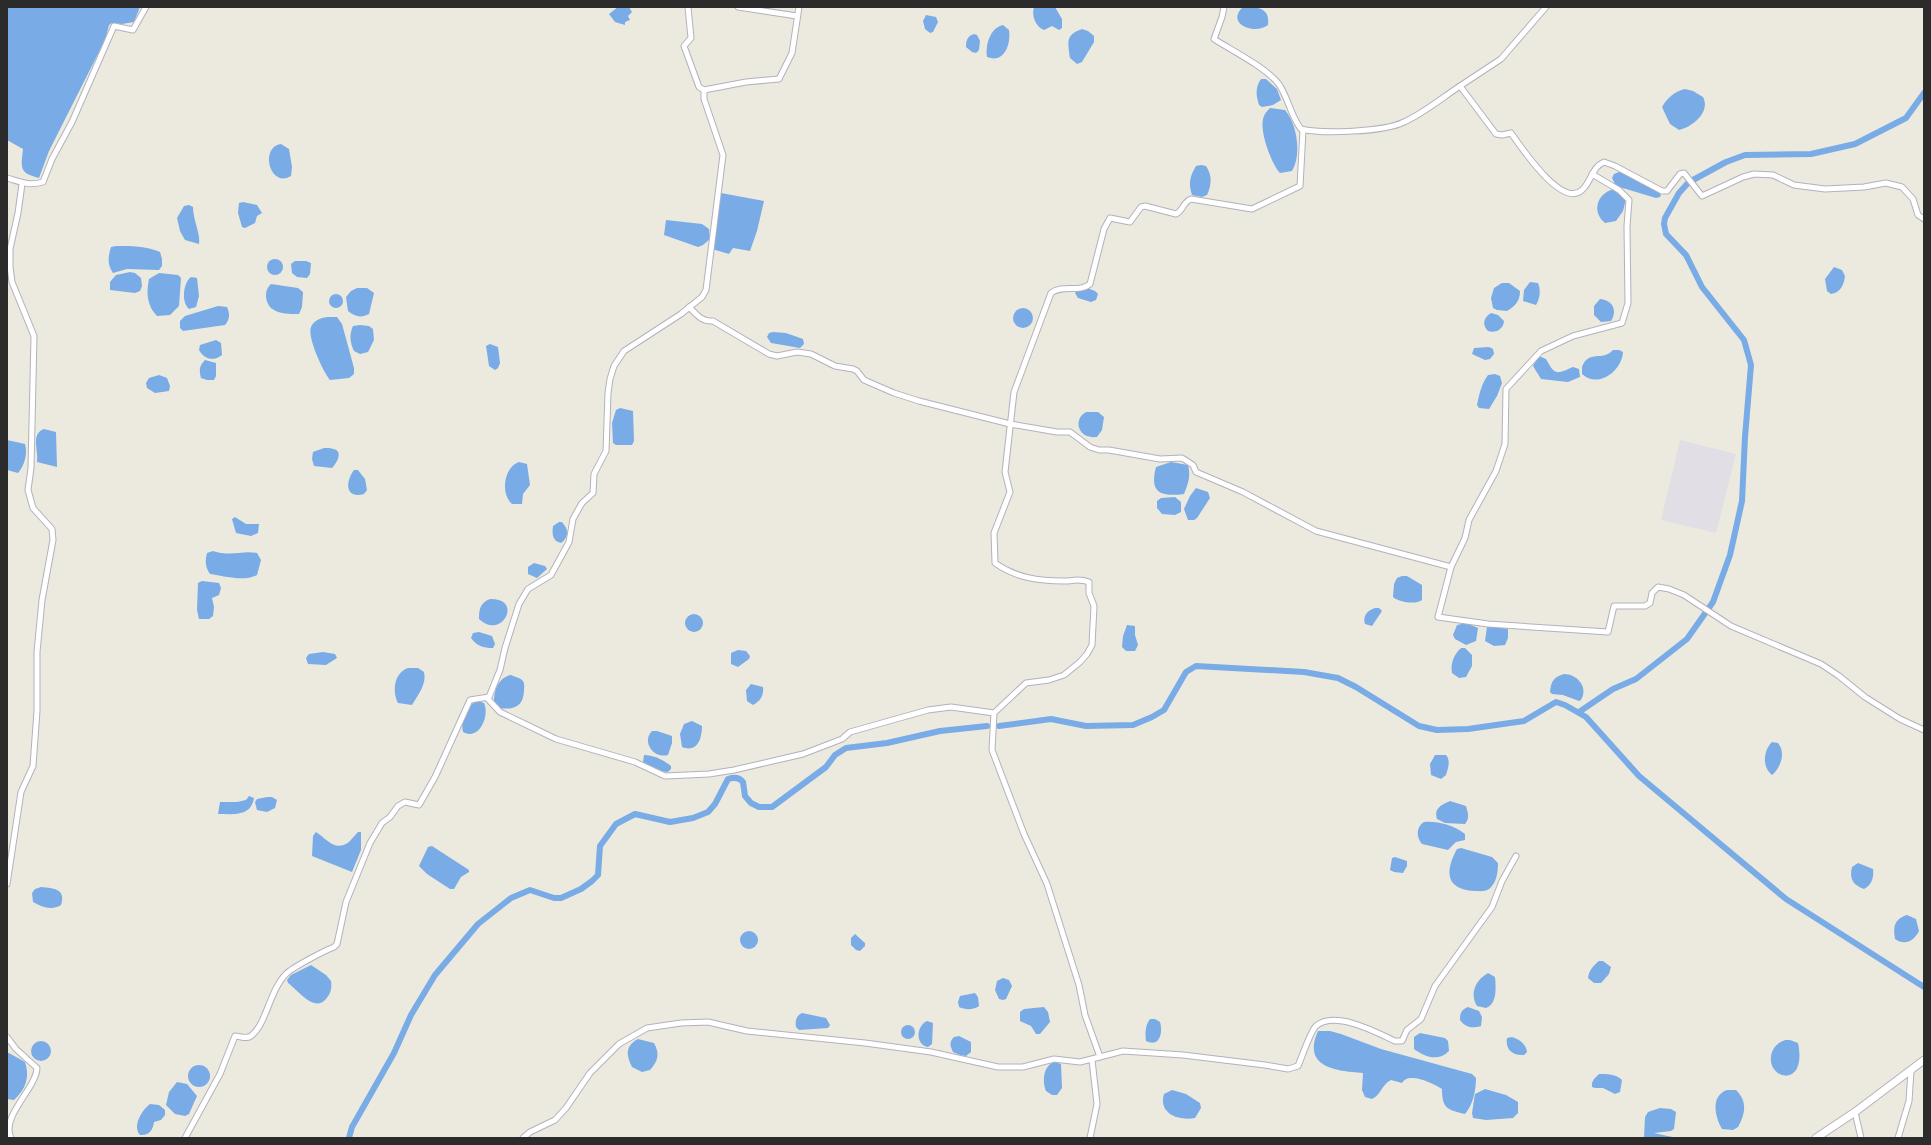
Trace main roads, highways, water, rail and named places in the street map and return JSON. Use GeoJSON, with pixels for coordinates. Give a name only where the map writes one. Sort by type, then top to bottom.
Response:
{"type":"FeatureCollection","features":[{"type":"Feature","properties":{"kind":"main road"},"geometry":{"type":"LineString","coordinates":[[1816,1138],[1855,1112],[1924,1060]]}},
{"type":"Feature","properties":{"kind":"water"},"geometry":{"type":"Polygon","coordinates":[[[7,7],[140,7],[134,22],[122,24],[112,23],[109,25],[105,40],[49,151],[39,178],[25,172],[22,165],[23,149],[7,140],[7,7]]]}},
{"type":"Feature","properties":{"kind":"water"},"geometry":{"type":"Polygon","coordinates":[[[618,7],[629,7],[632,12],[628,16],[630,20],[625,22],[625,25],[615,22],[609,14],[618,7]]]}},
{"type":"Feature","properties":{"kind":"water"},"geometry":{"type":"Polygon","coordinates":[[[1034,7],[1055,7],[1062,19],[1062,28],[1059,30],[1052,26],[1044,30],[1041,29],[1033,14],[1034,7]]]}},
{"type":"Feature","properties":{"kind":"water"},"geometry":{"type":"Polygon","coordinates":[[[1243,7],[1253,7],[1265,11],[1268,19],[1268,25],[1256,29],[1249,28],[1239,23],[1237,18],[1238,13],[1243,7]]]}},
{"type":"Feature","properties":{"kind":"water"},"geometry":{"type":"Polygon","coordinates":[[[926,15],[936,17],[938,22],[933,32],[930,33],[925,29],[923,21],[926,15]]]}},
{"type":"Feature","properties":{"kind":"water"},"geometry":{"type":"Polygon","coordinates":[[[1003,25],[1009,30],[1009,41],[1006,51],[998,58],[987,57],[989,38],[998,27],[1003,25]]]}},
{"type":"Feature","properties":{"kind":"water"},"geometry":{"type":"Polygon","coordinates":[[[1082,29],[1088,31],[1094,36],[1094,42],[1082,62],[1077,64],[1070,58],[1068,43],[1073,34],[1082,29]]]}},
{"type":"Feature","properties":{"kind":"water"},"geometry":{"type":"Polygon","coordinates":[[[974,34],[977,35],[980,41],[979,50],[976,53],[972,52],[966,47],[967,39],[974,34]]]}},
{"type":"Feature","properties":{"kind":"water"},"geometry":{"type":"Polygon","coordinates":[[[1261,79],[1266,79],[1277,89],[1281,100],[1273,105],[1262,107],[1259,105],[1257,92],[1261,79]]]}},
{"type":"Feature","properties":{"kind":"water"},"geometry":{"type":"Polygon","coordinates":[[[1685,89],[1693,91],[1703,97],[1705,103],[1699,118],[1689,126],[1679,130],[1670,124],[1662,107],[1672,95],[1685,89]]]}},
{"type":"Feature","properties":{"kind":"water"},"geometry":{"type":"Polygon","coordinates":[[[1270,108],[1285,110],[1293,123],[1297,139],[1297,156],[1292,171],[1280,173],[1276,168],[1266,146],[1263,122],[1264,115],[1270,108]]]}},
{"type":"Feature","properties":{"kind":"water"},"geometry":{"type":"Polygon","coordinates":[[[281,144],[289,149],[292,167],[291,176],[284,178],[277,177],[273,172],[269,159],[270,152],[274,147],[281,144]]]}},
{"type":"Feature","properties":{"kind":"water"},"geometry":{"type":"Polygon","coordinates":[[[1196,166],[1206,166],[1211,180],[1207,195],[1202,197],[1192,195],[1190,183],[1192,173],[1196,166]]]}},
{"type":"Feature","properties":{"kind":"water"},"geometry":{"type":"Polygon","coordinates":[[[1619,172],[1636,178],[1652,187],[1661,195],[1660,197],[1656,198],[1616,186],[1612,178],[1614,174],[1619,172]]]}},
{"type":"Feature","properties":{"kind":"water"},"geometry":{"type":"Polygon","coordinates":[[[1614,189],[1626,199],[1623,211],[1616,221],[1605,223],[1598,214],[1598,203],[1603,194],[1614,189]]]}},
{"type":"Feature","properties":{"kind":"water"},"geometry":{"type":"Polygon","coordinates":[[[721,193],[764,201],[757,231],[750,251],[733,248],[729,254],[712,249],[721,193]]]}},
{"type":"Feature","properties":{"kind":"water"},"geometry":{"type":"Polygon","coordinates":[[[243,202],[257,205],[262,213],[257,216],[255,223],[245,228],[242,227],[238,213],[239,203],[243,202]]]}},
{"type":"Feature","properties":{"kind":"water"},"geometry":{"type":"Polygon","coordinates":[[[189,205],[193,207],[199,236],[199,244],[185,240],[180,231],[177,218],[184,206],[189,205]]]}},
{"type":"Feature","properties":{"kind":"water"},"geometry":{"type":"Polygon","coordinates":[[[666,220],[702,224],[709,229],[710,239],[698,247],[664,235],[666,220]]]}},
{"type":"Feature","properties":{"kind":"water"},"geometry":{"type":"Polygon","coordinates":[[[111,247],[144,247],[160,252],[162,266],[159,270],[127,269],[113,273],[109,263],[109,257],[111,247]]]}},
{"type":"Feature","properties":{"kind":"water"},"geometry":{"type":"Polygon","coordinates":[[[275,259],[281,261],[283,267],[281,273],[275,275],[269,273],[267,267],[269,261],[275,259]]]}},
{"type":"Feature","properties":{"kind":"water"},"geometry":{"type":"Polygon","coordinates":[[[295,261],[306,261],[311,263],[310,274],[307,278],[297,277],[292,273],[291,264],[295,261]]]}},
{"type":"Feature","properties":{"kind":"water"},"geometry":{"type":"Polygon","coordinates":[[[1834,267],[1842,270],[1845,276],[1841,288],[1837,292],[1831,294],[1827,291],[1825,279],[1834,267]]]}},
{"type":"Feature","properties":{"kind":"water"},"geometry":{"type":"Polygon","coordinates":[[[130,272],[135,273],[141,278],[142,286],[140,291],[135,293],[110,290],[110,282],[116,275],[130,272]]]}},
{"type":"Feature","properties":{"kind":"water"},"geometry":{"type":"Polygon","coordinates":[[[159,273],[178,275],[181,278],[179,306],[170,315],[157,316],[149,304],[149,279],[159,273]]]}},
{"type":"Feature","properties":{"kind":"water"},"geometry":{"type":"Polygon","coordinates":[[[191,277],[197,278],[199,296],[196,307],[189,309],[186,306],[184,293],[186,284],[191,277]]]}},
{"type":"Feature","properties":{"kind":"water"},"geometry":{"type":"Polygon","coordinates":[[[1530,282],[1538,283],[1540,289],[1540,294],[1536,305],[1523,301],[1524,290],[1530,282]]]}},
{"type":"Feature","properties":{"kind":"water"},"geometry":{"type":"Polygon","coordinates":[[[1502,283],[1509,283],[1520,291],[1517,302],[1507,311],[1493,308],[1491,298],[1494,288],[1502,283]]]}},
{"type":"Feature","properties":{"kind":"water"},"geometry":{"type":"Polygon","coordinates":[[[271,284],[298,288],[303,292],[302,307],[299,314],[288,314],[273,310],[267,302],[266,294],[271,284]]]}},
{"type":"Feature","properties":{"kind":"water"},"geometry":{"type":"Polygon","coordinates":[[[357,288],[367,288],[374,293],[369,314],[363,316],[353,315],[348,311],[346,297],[351,291],[357,288]]]}},
{"type":"Feature","properties":{"kind":"water"},"geometry":{"type":"Polygon","coordinates":[[[1087,288],[1098,294],[1096,300],[1091,302],[1078,298],[1075,293],[1087,288]]]}},
{"type":"Feature","properties":{"kind":"water"},"geometry":{"type":"Polygon","coordinates":[[[333,294],[339,294],[343,298],[343,304],[339,308],[333,308],[329,304],[329,298],[333,294]]]}},
{"type":"Feature","properties":{"kind":"water"},"geometry":{"type":"Polygon","coordinates":[[[1600,299],[1608,301],[1613,306],[1614,313],[1611,321],[1601,322],[1594,315],[1594,306],[1600,299]]]}},
{"type":"Feature","properties":{"kind":"water"},"geometry":{"type":"Polygon","coordinates":[[[218,306],[227,307],[229,319],[225,325],[183,331],[180,328],[180,321],[185,316],[218,306]]]}},
{"type":"Feature","properties":{"kind":"water"},"geometry":{"type":"Polygon","coordinates":[[[1023,308],[1030,311],[1033,318],[1030,325],[1023,328],[1016,325],[1013,318],[1016,311],[1023,308]]]}},
{"type":"Feature","properties":{"kind":"water"},"geometry":{"type":"Polygon","coordinates":[[[1491,313],[1498,315],[1504,321],[1503,326],[1494,332],[1488,331],[1484,324],[1486,317],[1491,313]]]}},
{"type":"Feature","properties":{"kind":"water"},"geometry":{"type":"Polygon","coordinates":[[[327,317],[337,317],[342,324],[354,368],[354,374],[349,378],[330,380],[313,346],[310,332],[311,327],[316,321],[327,317]]]}},
{"type":"Feature","properties":{"kind":"water"},"geometry":{"type":"Polygon","coordinates":[[[353,326],[369,326],[373,329],[374,340],[368,352],[360,354],[354,351],[350,338],[353,326]]]}},
{"type":"Feature","properties":{"kind":"water"},"geometry":{"type":"Polygon","coordinates":[[[769,333],[786,333],[803,339],[804,344],[800,348],[771,343],[767,337],[769,333]]]}},
{"type":"Feature","properties":{"kind":"water"},"geometry":{"type":"Polygon","coordinates":[[[216,340],[221,343],[222,355],[212,359],[203,356],[199,350],[200,345],[216,340]]]}},
{"type":"Feature","properties":{"kind":"water"},"geometry":{"type":"Polygon","coordinates":[[[490,344],[498,347],[500,363],[498,368],[495,370],[489,366],[486,346],[490,344]]]}},
{"type":"Feature","properties":{"kind":"water"},"geometry":{"type":"Polygon","coordinates":[[[1489,347],[1493,349],[1494,354],[1490,359],[1485,360],[1472,354],[1474,348],[1489,347]]]}},
{"type":"Feature","properties":{"kind":"water"},"geometry":{"type":"Polygon","coordinates":[[[1613,350],[1623,352],[1622,359],[1614,371],[1608,376],[1595,380],[1582,374],[1582,367],[1588,358],[1604,355],[1613,350]]]}},
{"type":"Feature","properties":{"kind":"water"},"geometry":{"type":"Polygon","coordinates":[[[1539,356],[1546,359],[1554,371],[1557,372],[1573,367],[1579,369],[1580,377],[1568,382],[1541,379],[1533,366],[1539,356]]]}},
{"type":"Feature","properties":{"kind":"water"},"geometry":{"type":"Polygon","coordinates":[[[205,360],[216,363],[216,376],[214,380],[201,378],[200,368],[205,360]]]}},
{"type":"Feature","properties":{"kind":"water"},"geometry":{"type":"Polygon","coordinates":[[[1495,374],[1500,376],[1502,383],[1497,396],[1489,409],[1479,408],[1477,405],[1484,382],[1488,375],[1495,374]]]}},
{"type":"Feature","properties":{"kind":"water"},"geometry":{"type":"Polygon","coordinates":[[[159,375],[167,378],[170,386],[169,391],[155,393],[147,388],[146,383],[149,378],[159,375]]]}},
{"type":"Feature","properties":{"kind":"water"},"geometry":{"type":"Polygon","coordinates":[[[620,408],[633,411],[634,441],[632,445],[616,445],[613,443],[612,423],[616,410],[620,408]]]}},
{"type":"Feature","properties":{"kind":"water"},"geometry":{"type":"Polygon","coordinates":[[[1086,412],[1098,412],[1104,417],[1102,430],[1097,437],[1085,435],[1079,428],[1079,419],[1086,412]]]}},
{"type":"Feature","properties":{"kind":"water"},"geometry":{"type":"Polygon","coordinates":[[[44,429],[56,432],[57,467],[37,462],[36,439],[40,431],[44,429]]]}},
{"type":"Feature","properties":{"kind":"water"},"geometry":{"type":"Polygon","coordinates":[[[7,440],[25,444],[25,460],[18,473],[7,470],[7,440]]]}},
{"type":"Feature","properties":{"kind":"water"},"geometry":{"type":"Polygon","coordinates":[[[324,448],[334,449],[338,453],[338,460],[332,468],[314,466],[312,459],[313,452],[324,448]]]}},
{"type":"Feature","properties":{"kind":"water"},"geometry":{"type":"Polygon","coordinates":[[[519,462],[527,464],[530,485],[523,494],[522,504],[512,504],[508,500],[506,494],[505,481],[510,469],[519,462]]]}},
{"type":"Feature","properties":{"kind":"water"},"geometry":{"type":"Polygon","coordinates":[[[1171,462],[1188,465],[1189,480],[1184,494],[1163,494],[1156,488],[1154,476],[1156,467],[1171,462]]]}},
{"type":"Feature","properties":{"kind":"water"},"geometry":{"type":"Polygon","coordinates":[[[354,470],[358,470],[365,479],[367,490],[364,494],[353,494],[348,488],[349,480],[354,470]]]}},
{"type":"Feature","properties":{"kind":"water"},"geometry":{"type":"Polygon","coordinates":[[[1196,488],[1208,492],[1210,498],[1197,518],[1194,520],[1188,520],[1184,509],[1190,496],[1196,488]]]}},
{"type":"Feature","properties":{"kind":"water"},"geometry":{"type":"Polygon","coordinates":[[[1175,497],[1181,502],[1181,512],[1175,515],[1162,514],[1157,508],[1157,501],[1161,498],[1175,497]]]}},
{"type":"Feature","properties":{"kind":"water"},"geometry":{"type":"Polygon","coordinates":[[[235,517],[246,524],[259,524],[258,533],[251,536],[236,533],[232,519],[235,517]]]}},
{"type":"Feature","properties":{"kind":"water"},"geometry":{"type":"Polygon","coordinates":[[[559,522],[562,522],[567,531],[566,538],[561,543],[554,539],[553,534],[553,526],[559,522]]]}},
{"type":"Feature","properties":{"kind":"water"},"geometry":{"type":"Polygon","coordinates":[[[213,551],[219,553],[257,553],[261,560],[257,575],[240,578],[210,574],[206,566],[206,559],[207,553],[213,551]]]}},
{"type":"Feature","properties":{"kind":"water"},"geometry":{"type":"Polygon","coordinates":[[[534,563],[545,566],[547,569],[537,578],[528,574],[528,567],[534,563]]]}},
{"type":"Feature","properties":{"kind":"water"},"geometry":{"type":"Polygon","coordinates":[[[1407,576],[1422,585],[1422,600],[1419,602],[1407,602],[1393,597],[1394,584],[1397,578],[1407,576]]]}},
{"type":"Feature","properties":{"kind":"water"},"geometry":{"type":"Polygon","coordinates":[[[202,581],[219,583],[221,588],[219,595],[212,598],[214,607],[213,616],[209,619],[199,619],[197,610],[198,583],[202,581]]]}},
{"type":"Feature","properties":{"kind":"water"},"geometry":{"type":"Polygon","coordinates":[[[490,599],[500,600],[506,605],[508,611],[502,622],[495,625],[487,624],[479,619],[479,612],[482,604],[490,599]]]}},
{"type":"Feature","properties":{"kind":"water"},"geometry":{"type":"Polygon","coordinates":[[[1375,608],[1379,608],[1382,611],[1372,626],[1365,624],[1364,618],[1366,614],[1375,608]]]}},
{"type":"Feature","properties":{"kind":"water"},"geometry":{"type":"Polygon","coordinates":[[[694,614],[700,617],[703,623],[700,629],[694,632],[688,629],[685,623],[688,617],[694,614]]]}},
{"type":"Feature","properties":{"kind":"water"},"geometry":{"type":"Polygon","coordinates":[[[1466,623],[1478,628],[1476,641],[1466,645],[1455,639],[1453,635],[1457,625],[1466,623]]]}},
{"type":"Feature","properties":{"kind":"water"},"geometry":{"type":"Polygon","coordinates":[[[1127,625],[1135,626],[1135,635],[1138,645],[1135,651],[1126,651],[1122,647],[1123,636],[1127,625]]]}},
{"type":"Feature","properties":{"kind":"water"},"geometry":{"type":"Polygon","coordinates":[[[1487,627],[1508,629],[1508,638],[1505,645],[1494,646],[1485,641],[1487,627]]]}},
{"type":"Feature","properties":{"kind":"water"},"geometry":{"type":"Polygon","coordinates":[[[479,632],[492,636],[495,644],[493,648],[480,646],[473,641],[471,638],[473,633],[479,632]]]}},
{"type":"Feature","properties":{"kind":"water"},"geometry":{"type":"Polygon","coordinates":[[[1461,648],[1465,648],[1472,655],[1472,666],[1466,677],[1459,678],[1452,673],[1452,663],[1461,648]]]}},
{"type":"Feature","properties":{"kind":"water"},"geometry":{"type":"Polygon","coordinates":[[[738,650],[746,651],[750,656],[749,659],[738,667],[731,664],[731,653],[738,650]]]}},
{"type":"Feature","properties":{"kind":"water"},"geometry":{"type":"Polygon","coordinates":[[[323,652],[335,654],[337,658],[326,665],[308,664],[306,658],[309,654],[323,652]]]}},
{"type":"Feature","properties":{"kind":"water"},"geometry":{"type":"Polygon","coordinates":[[[408,668],[418,668],[424,672],[425,676],[421,689],[412,705],[398,703],[395,693],[397,678],[403,670],[408,668]]]}},
{"type":"Feature","properties":{"kind":"water"},"geometry":{"type":"Polygon","coordinates":[[[1564,674],[1573,676],[1583,686],[1584,690],[1581,700],[1579,701],[1563,695],[1552,694],[1550,692],[1551,685],[1554,680],[1564,674]]]}},
{"type":"Feature","properties":{"kind":"water"},"geometry":{"type":"Polygon","coordinates":[[[511,675],[521,679],[524,682],[522,701],[513,708],[499,708],[494,701],[496,688],[503,678],[511,675]]]}},
{"type":"Feature","properties":{"kind":"water"},"geometry":{"type":"Polygon","coordinates":[[[751,684],[763,687],[761,698],[753,705],[747,701],[746,690],[751,684]]]}},
{"type":"Feature","properties":{"kind":"water"},"geometry":{"type":"Polygon","coordinates":[[[478,701],[484,703],[486,714],[482,726],[474,733],[469,734],[463,732],[462,728],[465,714],[474,703],[478,701]]]}},
{"type":"Feature","properties":{"kind":"water"},"geometry":{"type":"Polygon","coordinates":[[[692,721],[702,726],[700,740],[698,744],[691,748],[682,747],[680,734],[684,724],[692,721]]]}},
{"type":"Feature","properties":{"kind":"water"},"geometry":{"type":"Polygon","coordinates":[[[652,731],[657,731],[672,736],[672,743],[668,755],[663,756],[651,749],[648,740],[652,731]]]}},
{"type":"Feature","properties":{"kind":"water"},"geometry":{"type":"Polygon","coordinates":[[[1772,742],[1778,743],[1782,751],[1782,755],[1778,768],[1772,775],[1765,763],[1765,754],[1772,742]]]}},
{"type":"Feature","properties":{"kind":"water"},"geometry":{"type":"Polygon","coordinates":[[[644,755],[662,760],[671,766],[671,769],[668,772],[665,772],[652,767],[643,762],[644,755]]]}},
{"type":"Feature","properties":{"kind":"water"},"geometry":{"type":"Polygon","coordinates":[[[1435,755],[1446,755],[1448,757],[1449,765],[1446,775],[1441,779],[1431,775],[1430,764],[1435,755]]]}},
{"type":"Feature","properties":{"kind":"water"},"geometry":{"type":"Polygon","coordinates":[[[249,796],[254,798],[249,809],[235,814],[218,814],[220,802],[237,802],[246,800],[249,796]]]}},
{"type":"Feature","properties":{"kind":"water"},"geometry":{"type":"Polygon","coordinates":[[[272,797],[277,800],[275,808],[267,812],[257,810],[255,802],[257,799],[272,797]]]}},
{"type":"Feature","properties":{"kind":"water"},"geometry":{"type":"Polygon","coordinates":[[[1450,801],[1466,806],[1468,818],[1465,824],[1445,823],[1437,819],[1436,812],[1439,807],[1450,801]]]}},
{"type":"Feature","properties":{"kind":"water"},"geometry":{"type":"Polygon","coordinates":[[[1424,822],[1435,822],[1456,828],[1465,834],[1465,840],[1456,842],[1448,850],[1422,844],[1418,835],[1418,829],[1424,822]]]}},
{"type":"Feature","properties":{"kind":"water"},"geometry":{"type":"Polygon","coordinates":[[[316,832],[332,844],[340,846],[349,842],[358,832],[361,832],[361,850],[352,872],[312,856],[313,836],[316,832]]]}},
{"type":"Feature","properties":{"kind":"water"},"geometry":{"type":"Polygon","coordinates":[[[432,846],[469,870],[469,872],[461,877],[454,889],[450,889],[427,874],[419,866],[428,847],[432,846]]]}},
{"type":"Feature","properties":{"kind":"water"},"geometry":{"type":"Polygon","coordinates":[[[1461,848],[1492,857],[1498,863],[1494,884],[1486,891],[1464,890],[1457,887],[1450,878],[1449,871],[1453,857],[1457,849],[1461,848]]]}},
{"type":"Feature","properties":{"kind":"water"},"geometry":{"type":"Polygon","coordinates":[[[1395,857],[1407,861],[1407,866],[1403,873],[1390,870],[1392,858],[1395,857]]]}},
{"type":"Feature","properties":{"kind":"water"},"geometry":{"type":"Polygon","coordinates":[[[1858,863],[1873,869],[1872,880],[1864,889],[1857,886],[1851,875],[1852,867],[1858,863]]]}},
{"type":"Feature","properties":{"kind":"water"},"geometry":{"type":"Polygon","coordinates":[[[41,887],[58,890],[62,896],[61,905],[50,908],[43,907],[33,902],[32,893],[35,889],[41,887]]]}},
{"type":"Feature","properties":{"kind":"water"},"geometry":{"type":"Polygon","coordinates":[[[1907,915],[1916,919],[1919,931],[1912,940],[1902,942],[1895,939],[1894,927],[1899,919],[1907,915]]]}},
{"type":"Feature","properties":{"kind":"water"},"geometry":{"type":"Polygon","coordinates":[[[749,931],[755,934],[758,940],[755,946],[749,949],[743,946],[740,940],[743,934],[749,931]]]}},
{"type":"Feature","properties":{"kind":"water"},"geometry":{"type":"Polygon","coordinates":[[[855,934],[865,943],[865,946],[860,951],[856,950],[851,945],[851,938],[855,934]]]}},
{"type":"Feature","properties":{"kind":"water"},"geometry":{"type":"Polygon","coordinates":[[[1599,961],[1603,961],[1611,967],[1609,974],[1601,983],[1594,983],[1588,978],[1589,973],[1599,961]]]}},
{"type":"Feature","properties":{"kind":"water"},"geometry":{"type":"Polygon","coordinates":[[[311,965],[326,975],[331,981],[330,993],[321,1003],[311,1002],[306,999],[288,983],[287,980],[291,975],[311,965]]]}},
{"type":"Feature","properties":{"kind":"water"},"geometry":{"type":"Polygon","coordinates":[[[1488,973],[1495,977],[1495,995],[1490,1006],[1486,1008],[1477,1006],[1474,992],[1477,983],[1488,973]]]}},
{"type":"Feature","properties":{"kind":"water"},"geometry":{"type":"Polygon","coordinates":[[[1003,978],[1009,980],[1012,986],[1006,999],[1003,1000],[999,999],[995,990],[997,981],[1003,978]]]}},
{"type":"Feature","properties":{"kind":"water"},"geometry":{"type":"Polygon","coordinates":[[[975,993],[978,997],[979,1006],[969,1009],[959,1007],[958,1002],[960,996],[975,993]]]}},
{"type":"Feature","properties":{"kind":"water"},"geometry":{"type":"Polygon","coordinates":[[[1044,1007],[1048,1012],[1050,1022],[1040,1034],[1036,1034],[1031,1026],[1020,1021],[1020,1012],[1024,1009],[1044,1007]]]}},
{"type":"Feature","properties":{"kind":"water"},"geometry":{"type":"Polygon","coordinates":[[[1468,1007],[1479,1011],[1482,1017],[1481,1026],[1469,1027],[1460,1020],[1461,1012],[1468,1007]]]}},
{"type":"Feature","properties":{"kind":"water"},"geometry":{"type":"Polygon","coordinates":[[[802,1013],[826,1018],[830,1025],[828,1028],[799,1030],[796,1027],[796,1021],[797,1017],[802,1013]]]}},
{"type":"Feature","properties":{"kind":"water"},"geometry":{"type":"Polygon","coordinates":[[[1150,1019],[1155,1019],[1160,1022],[1161,1026],[1161,1034],[1159,1038],[1157,1041],[1151,1043],[1146,1041],[1147,1024],[1150,1019]]]}},
{"type":"Feature","properties":{"kind":"water"},"geometry":{"type":"Polygon","coordinates":[[[927,1021],[933,1023],[932,1044],[928,1047],[921,1043],[918,1035],[923,1023],[927,1021]]]}},
{"type":"Feature","properties":{"kind":"water"},"geometry":{"type":"Polygon","coordinates":[[[905,1025],[911,1025],[915,1029],[915,1035],[911,1039],[905,1039],[901,1035],[901,1029],[905,1025]]]}},
{"type":"Feature","properties":{"kind":"water"},"geometry":{"type":"Polygon","coordinates":[[[1318,1031],[1330,1031],[1341,1034],[1381,1049],[1472,1074],[1476,1078],[1475,1092],[1468,1110],[1465,1114],[1450,1109],[1443,1100],[1442,1089],[1416,1078],[1410,1078],[1402,1083],[1391,1080],[1385,1084],[1378,1095],[1372,1099],[1365,1097],[1362,1090],[1363,1073],[1342,1071],[1324,1065],[1318,1060],[1314,1052],[1314,1043],[1318,1031]]]}},
{"type":"Feature","properties":{"kind":"water"},"geometry":{"type":"Polygon","coordinates":[[[1420,1033],[1445,1038],[1448,1041],[1449,1051],[1436,1057],[1427,1056],[1418,1052],[1414,1049],[1414,1037],[1420,1033]]]}},
{"type":"Feature","properties":{"kind":"water"},"geometry":{"type":"Polygon","coordinates":[[[959,1036],[971,1042],[971,1052],[966,1056],[953,1052],[951,1048],[950,1044],[952,1039],[959,1036]]]}},
{"type":"Feature","properties":{"kind":"water"},"geometry":{"type":"Polygon","coordinates":[[[1512,1037],[1524,1044],[1527,1052],[1524,1055],[1513,1053],[1507,1046],[1507,1038],[1512,1037]]]}},
{"type":"Feature","properties":{"kind":"water"},"geometry":{"type":"Polygon","coordinates":[[[638,1039],[654,1043],[657,1051],[655,1064],[650,1070],[642,1072],[632,1067],[628,1055],[629,1048],[638,1039]]]}},
{"type":"Feature","properties":{"kind":"water"},"geometry":{"type":"Polygon","coordinates":[[[1785,1040],[1798,1043],[1799,1058],[1797,1068],[1792,1074],[1785,1076],[1779,1074],[1774,1069],[1771,1061],[1774,1048],[1785,1040]]]}},
{"type":"Feature","properties":{"kind":"water"},"geometry":{"type":"Polygon","coordinates":[[[41,1041],[48,1044],[51,1051],[48,1058],[41,1061],[34,1058],[31,1051],[34,1044],[41,1041]]]}},
{"type":"Feature","properties":{"kind":"water"},"geometry":{"type":"Polygon","coordinates":[[[7,1052],[25,1062],[27,1073],[24,1087],[14,1100],[7,1099],[7,1052]]]}},
{"type":"Feature","properties":{"kind":"water"},"geometry":{"type":"Polygon","coordinates":[[[1054,1062],[1061,1064],[1062,1088],[1057,1095],[1052,1095],[1046,1091],[1044,1083],[1044,1075],[1050,1064],[1054,1062]]]}},
{"type":"Feature","properties":{"kind":"water"},"geometry":{"type":"Polygon","coordinates":[[[199,1065],[203,1066],[209,1072],[209,1080],[203,1086],[199,1087],[195,1086],[189,1080],[188,1076],[189,1072],[195,1066],[199,1065]]]}},
{"type":"Feature","properties":{"kind":"water"},"geometry":{"type":"Polygon","coordinates":[[[1599,1074],[1614,1075],[1620,1078],[1622,1080],[1620,1092],[1615,1094],[1603,1088],[1592,1087],[1593,1081],[1599,1074]]]}},
{"type":"Feature","properties":{"kind":"water"},"geometry":{"type":"Polygon","coordinates":[[[177,1082],[187,1084],[197,1096],[189,1114],[185,1116],[175,1114],[166,1105],[169,1092],[177,1082]]]}},
{"type":"Feature","properties":{"kind":"water"},"geometry":{"type":"Polygon","coordinates":[[[1485,1089],[1506,1095],[1518,1102],[1518,1113],[1513,1118],[1486,1120],[1473,1118],[1472,1113],[1475,1094],[1485,1089]]]}},
{"type":"Feature","properties":{"kind":"water"},"geometry":{"type":"Polygon","coordinates":[[[1172,1090],[1186,1094],[1200,1103],[1201,1108],[1195,1118],[1189,1119],[1177,1117],[1171,1115],[1167,1111],[1164,1107],[1164,1094],[1172,1090]]]}},
{"type":"Feature","properties":{"kind":"water"},"geometry":{"type":"Polygon","coordinates":[[[1727,1090],[1736,1090],[1744,1104],[1744,1113],[1738,1127],[1733,1130],[1722,1129],[1716,1113],[1716,1102],[1718,1097],[1727,1090]]]}},
{"type":"Feature","properties":{"kind":"water"},"geometry":{"type":"Polygon","coordinates":[[[150,1104],[159,1105],[165,1110],[165,1115],[161,1120],[154,1122],[152,1130],[146,1135],[140,1135],[137,1127],[139,1118],[150,1104]]]}},
{"type":"Feature","properties":{"kind":"water"},"geometry":{"type":"Polygon","coordinates":[[[1660,1108],[1671,1109],[1676,1112],[1674,1129],[1671,1131],[1654,1133],[1677,1138],[1644,1138],[1645,1117],[1648,1112],[1660,1108]]]}},
{"type":"Feature","properties":{"kind":"waterway"},"geometry":{"type":"LineString","coordinates":[[1693,180],[1726,162],[1745,155],[1811,154],[1855,144],[1906,118],[1924,93]]}},
{"type":"Feature","properties":{"kind":"waterway"},"geometry":{"type":"LineString","coordinates":[[1579,712],[1613,689],[1636,679],[1687,639],[1713,602],[1730,555],[1742,501],[1745,437],[1751,365],[1744,340],[1702,287],[1686,255],[1666,234],[1664,224],[1665,218],[1679,193],[1688,183]]}},
{"type":"Feature","properties":{"kind":"waterway"},"geometry":{"type":"LineString","coordinates":[[999,726],[1051,719],[1086,726],[1133,725],[1164,710],[1186,672],[1196,666],[1304,672],[1338,678],[1356,687],[1419,726],[1437,730],[1468,729],[1524,721],[1556,702],[1565,705],[1586,717],[1639,776],[1786,899],[1924,987]]}},
{"type":"Feature","properties":{"kind":"waterway"},"geometry":{"type":"LineString","coordinates":[[349,1138],[352,1127],[394,1053],[411,1015],[435,975],[478,924],[511,898],[530,890],[554,898],[561,898],[581,889],[598,875],[600,846],[616,824],[635,814],[670,822],[693,818],[708,812],[715,804],[728,779],[732,778],[738,778],[743,782],[745,796],[751,803],[759,807],[772,807],[826,767],[835,755],[846,748],[887,743],[940,731],[987,726]]}}]}
